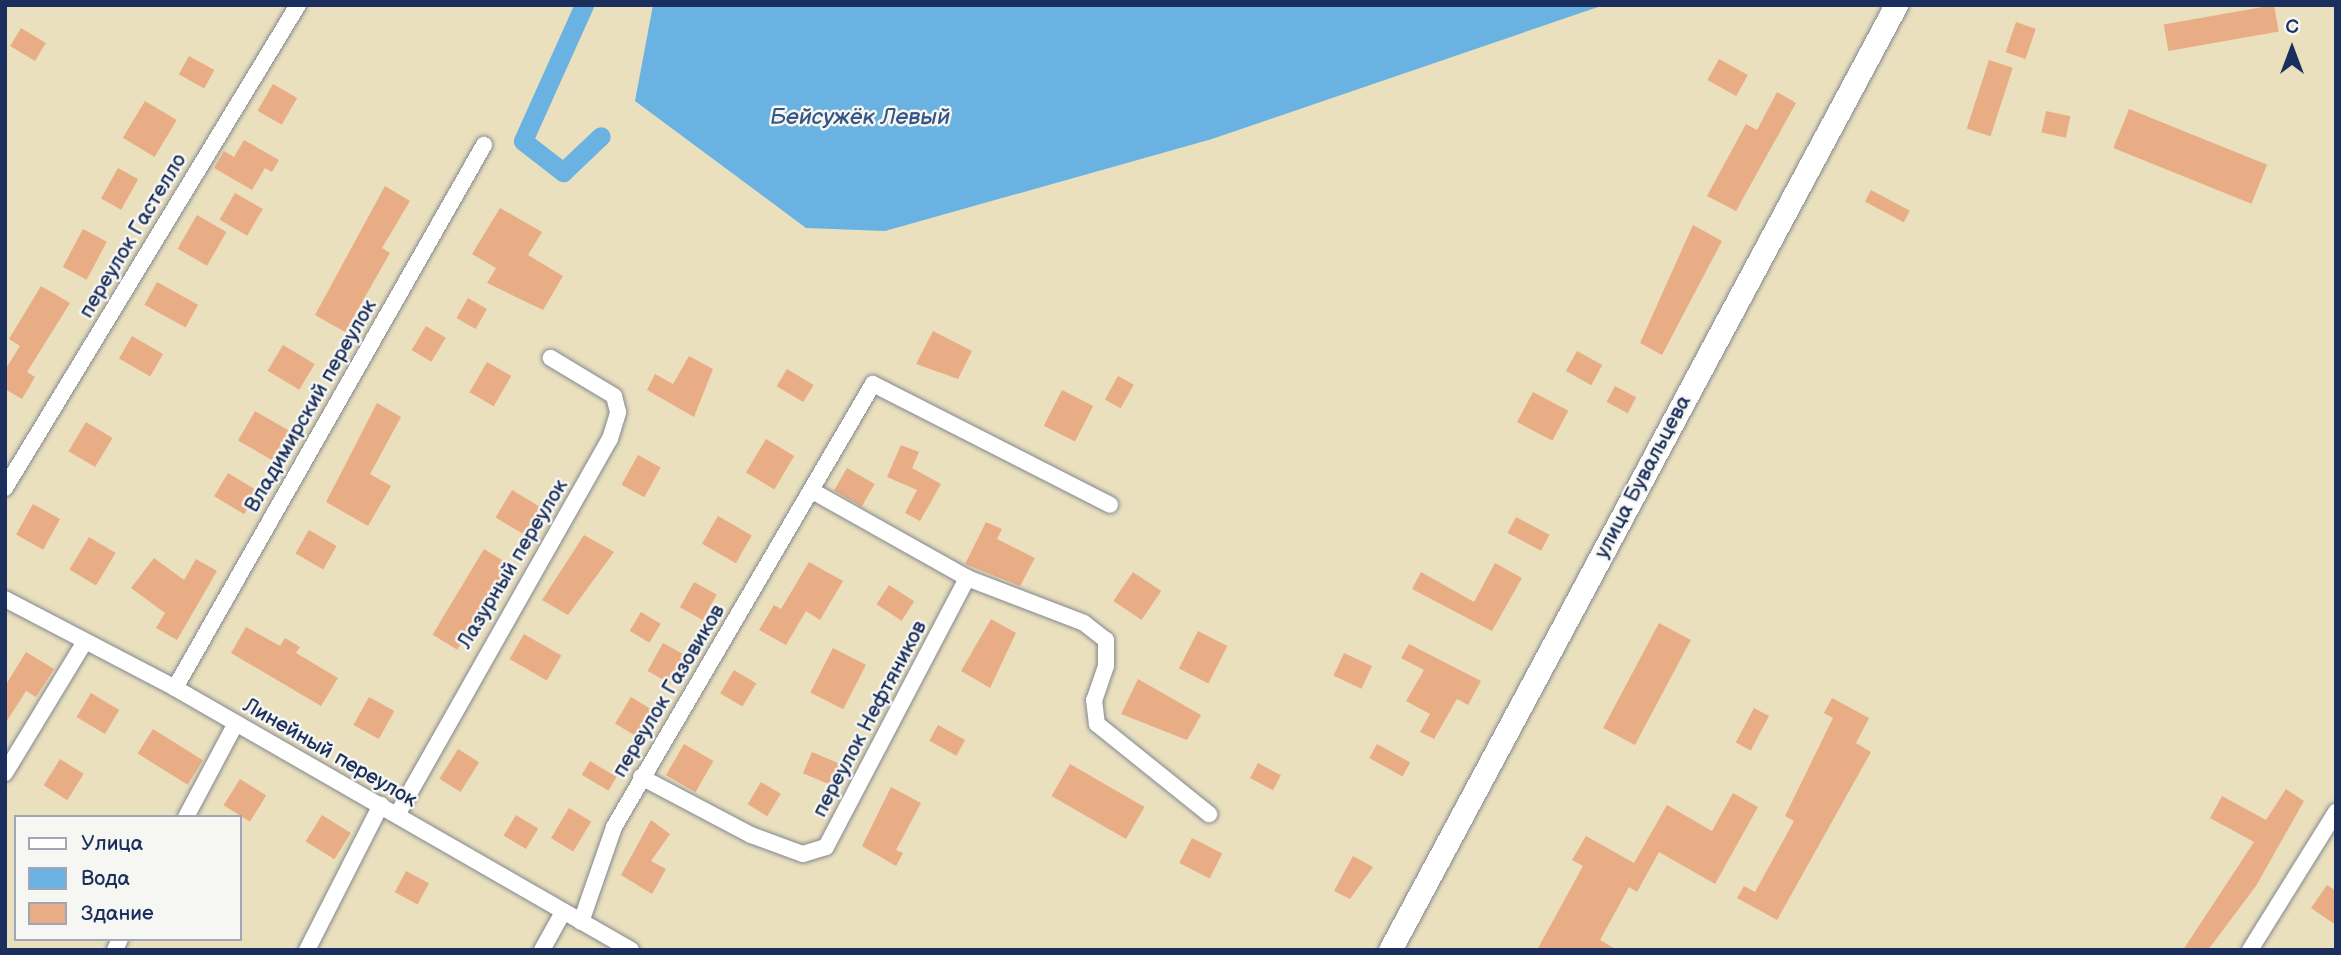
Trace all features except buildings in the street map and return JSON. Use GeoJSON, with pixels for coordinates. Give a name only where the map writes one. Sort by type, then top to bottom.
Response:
{"type":"FeatureCollection","features":[{"type":"Feature","properties":{"kind":"street","name":"переулок Гастелло"},"geometry":{"type":"LineString","coordinates":[[5,488],[298,5]]}},
{"type":"Feature","properties":{"kind":"street","name":"улица Бувальцева"},"geometry":{"type":"LineString","coordinates":[[1390,950],[1896,5]]}},
{"type":"Feature","properties":{"kind":"street","name":"Владимирский переулок"},"geometry":{"type":"LineString","coordinates":[[175,688],[484,145]]}},
{"type":"Feature","properties":{"kind":"street","name":"Лазурный переулок"},"geometry":{"type":"LineString","coordinates":[[397,815],[610,439],[618,412],[614,396],[551,358]]}},
{"type":"Feature","properties":{"kind":"street","name":"переулок Газовиков"},"geometry":{"type":"LineString","coordinates":[[582,922],[614,827],[641,777],[814,492],[873,384],[1110,505]]}},
{"type":"Feature","properties":{"kind":"street"},"geometry":{"type":"LineString","coordinates":[[814,492],[967,578],[1084,623],[1106,640],[1106,666],[1094,700],[1097,724],[1209,814]]}},
{"type":"Feature","properties":{"kind":"street","name":"переулок Нефтяников"},"geometry":{"type":"LineString","coordinates":[[641,777],[751,835],[803,855],[826,847],[967,578]]}},
{"type":"Feature","properties":{"kind":"street","name":"Линейный переулок"},"geometry":{"type":"LineString","coordinates":[[5,599],[84,643],[175,688],[382,806],[562,914],[582,922],[631,950]]}},
{"type":"Feature","properties":{"kind":"street"},"geometry":{"type":"LineString","coordinates":[[5,773],[84,643]]}},
{"type":"Feature","properties":{"kind":"street"},"geometry":{"type":"LineString","coordinates":[[187,815],[236,723]]}},
{"type":"Feature","properties":{"kind":"street"},"geometry":{"type":"LineString","coordinates":[[307,950],[382,806]]}},
{"type":"Feature","properties":{"kind":"street"},"geometry":{"type":"LineString","coordinates":[[2250,950],[2336,812]]}},
{"type":"Feature","properties":{"kind":"street"},"geometry":{"type":"LineString","coordinates":[[542,950],[562,914]]}},
{"type":"Feature","properties":{"kind":"water","name":"Бейсужёк Левый"},"geometry":{"type":"Polygon","coordinates":[[[653,5],[1604,5],[1212,139],[885,231],[806,228],[635,101],[653,5]]]}},
{"type":"Feature","properties":{"kind":"waterway"},"geometry":{"type":"LineString","coordinates":[[584,5],[523,141],[563,172],[601,136]]}}]}
